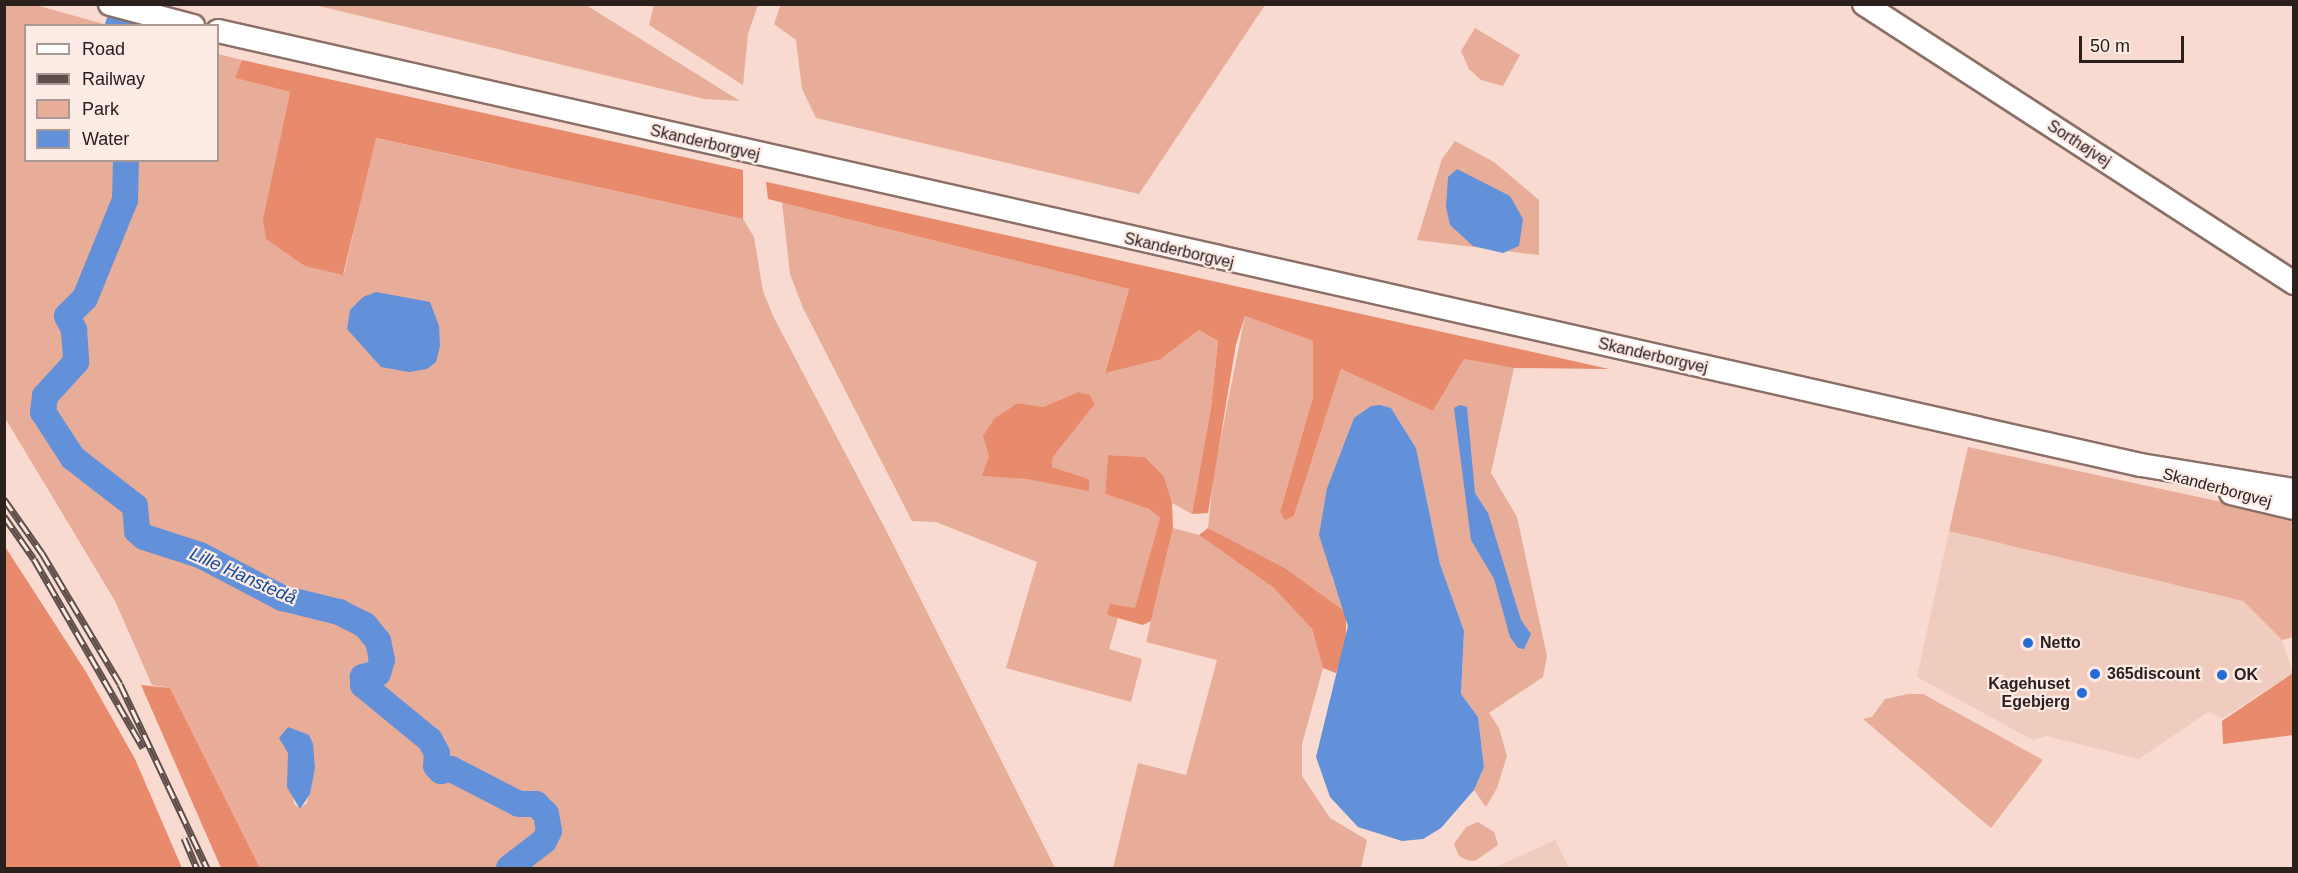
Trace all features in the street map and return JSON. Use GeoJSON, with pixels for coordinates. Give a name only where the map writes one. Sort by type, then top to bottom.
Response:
{"type":"FeatureCollection","features":[{"type":"Feature","properties":{"kind":"main road"},"geometry":{"type":"LineString","coordinates":[[110,4],[186,24]]}},
{"type":"Feature","properties":{"kind":"main road","name":"Sorthøjvej"},"geometry":{"type":"LineString","coordinates":[[1864,4],[2294,283]]}},
{"type":"Feature","properties":{"kind":"main road","name":"Skanderborgvej"},"geometry":{"type":"LineString","coordinates":[[219,31],[2141,465],[2294,490]]}},
{"type":"Feature","properties":{"kind":"main road","name":"Skanderborgvej"},"geometry":{"type":"LineString","coordinates":[[2141,465],[2166,477],[2294,508]]}},
{"type":"Feature","properties":{"kind":"shaded area"},"geometry":{"type":"Polygon","coordinates":[[[242,60],[743,170],[743,219],[376,138],[343,275],[305,266],[266,239],[263,219],[290,92],[235,78],[242,60]]]}},
{"type":"Feature","properties":{"kind":"shaded area"},"geometry":{"type":"Polygon","coordinates":[[[766,182],[1609,369],[1514,368],[1464,359],[1433,411],[1341,369],[1294,516],[1285,520],[1280,512],[1313,397],[1313,341],[1245,316],[1236,344],[1208,513],[1192,514],[1211,408],[1218,341],[1199,330],[1161,359],[1105,373],[1129,289],[768,199],[766,182]]]}},
{"type":"Feature","properties":{"kind":"shaded area"},"geometry":{"type":"Polygon","coordinates":[[[1078,392],[1090,395],[1095,404],[1053,457],[1052,467],[1089,479],[1089,491],[1027,479],[982,476],[989,456],[983,436],[995,418],[1018,403],[1043,407],[1078,392]]]}},
{"type":"Feature","properties":{"kind":"shaded area"},"geometry":{"type":"Polygon","coordinates":[[[1108,455],[1145,457],[1164,476],[1172,503],[1173,528],[1151,621],[1143,625],[1107,615],[1110,604],[1135,608],[1160,518],[1149,509],[1105,494],[1108,455]]]}},
{"type":"Feature","properties":{"kind":"shaded area"},"geometry":{"type":"Polygon","coordinates":[[[1208,528],[1285,568],[1346,612],[1346,646],[1336,673],[1323,668],[1312,629],[1273,587],[1199,535],[1208,528]]]}},
{"type":"Feature","properties":{"kind":"shaded area"},"geometry":{"type":"Polygon","coordinates":[[[1949,531],[2243,601],[2282,640],[2293,673],[2223,718],[2208,712],[2139,759],[2046,736],[2033,740],[1917,677],[1949,531]]]}},
{"type":"Feature","properties":{"kind":"shaded area"},"geometry":{"type":"Polygon","coordinates":[[[4,545],[86,672],[135,759],[182,868],[5,868],[4,545]]]}},
{"type":"Feature","properties":{"kind":"shaded area"},"geometry":{"type":"Polygon","coordinates":[[[2293,673],[2293,735],[2223,744],[2222,721],[2293,673]]]}},
{"type":"Feature","properties":{"kind":"shaded area"},"geometry":{"type":"Polygon","coordinates":[[[141,685],[170,688],[260,868],[221,868],[141,685]]]}},
{"type":"Feature","properties":{"kind":"shaded area"},"geometry":{"type":"Polygon","coordinates":[[[1555,840],[1569,868],[1494,868],[1555,840]]]}},
{"type":"Feature","properties":{"kind":"green space"},"geometry":{"type":"Polygon","coordinates":[[[781,4],[1265,5],[1139,194],[816,118],[802,89],[796,40],[774,24],[781,4]]]}},
{"type":"Feature","properties":{"kind":"green space"},"geometry":{"type":"Polygon","coordinates":[[[5,5],[36,5],[103,24],[24,24],[24,162],[219,162],[219,54],[242,60],[235,78],[290,92],[263,220],[305,266],[344,274],[375,138],[743,219],[754,237],[763,291],[773,316],[890,538],[1055,868],[260,868],[170,688],[152,685],[115,601],[5,418],[5,5]],[[288,753],[294,804],[300,808],[307,803],[315,768],[288,753]]]}},
{"type":"Feature","properties":{"kind":"green space"},"geometry":{"type":"Polygon","coordinates":[[[315,5],[586,5],[740,101],[704,99],[315,5]]]}},
{"type":"Feature","properties":{"kind":"green space"},"geometry":{"type":"Polygon","coordinates":[[[654,5],[758,5],[748,34],[743,85],[649,25],[654,5]]]}},
{"type":"Feature","properties":{"kind":"green space"},"geometry":{"type":"Polygon","coordinates":[[[1475,28],[1520,55],[1503,86],[1481,80],[1469,69],[1461,51],[1475,28]]]}},
{"type":"Feature","properties":{"kind":"green space"},"geometry":{"type":"Polygon","coordinates":[[[1455,141],[1494,162],[1539,200],[1539,255],[1417,240],[1442,159],[1455,141]]]}},
{"type":"Feature","properties":{"kind":"green space"},"geometry":{"type":"Polygon","coordinates":[[[782,202],[1129,289],[1105,372],[1165,356],[1199,330],[1218,341],[1211,408],[1192,514],[1172,503],[1164,476],[1145,457],[1108,455],[1105,494],[1149,509],[1160,518],[1135,609],[1107,615],[1118,618],[1109,649],[1142,659],[1131,702],[1006,668],[1037,562],[936,522],[912,521],[803,308],[790,274],[782,202]],[[1078,392],[1043,407],[1018,403],[982,476],[1089,479],[1052,467],[1053,457],[1095,404],[1091,396],[1078,392]]]}},
{"type":"Feature","properties":{"kind":"green space"},"geometry":{"type":"Polygon","coordinates":[[[1245,316],[1313,341],[1313,397],[1280,512],[1294,516],[1341,369],[1433,411],[1464,359],[1514,368],[1491,473],[1517,517],[1547,656],[1543,677],[1489,713],[1499,728],[1507,756],[1497,788],[1486,807],[1474,790],[1484,767],[1478,717],[1461,694],[1464,631],[1440,564],[1416,448],[1391,408],[1354,418],[1327,488],[1332,578],[1346,612],[1285,568],[1208,528],[1214,472],[1245,316]]]}},
{"type":"Feature","properties":{"kind":"green space"},"geometry":{"type":"Polygon","coordinates":[[[1968,447],[2277,514],[2293,522],[2293,637],[2282,640],[2243,601],[1949,531],[1968,447]]]}},
{"type":"Feature","properties":{"kind":"green space"},"geometry":{"type":"Polygon","coordinates":[[[1173,528],[1199,535],[1273,586],[1312,629],[1323,668],[1302,744],[1302,776],[1330,818],[1367,840],[1361,868],[1113,868],[1138,763],[1186,775],[1217,660],[1146,642],[1173,528]]]}},
{"type":"Feature","properties":{"kind":"green space"},"geometry":{"type":"Polygon","coordinates":[[[1908,694],[1923,694],[2043,760],[1991,828],[1863,719],[1872,717],[1885,699],[1908,694]]]}},
{"type":"Feature","properties":{"kind":"green space"},"geometry":{"type":"Polygon","coordinates":[[[1478,822],[1494,832],[1498,845],[1475,861],[1467,860],[1459,856],[1454,844],[1466,827],[1478,822]]]}},
{"type":"Feature","properties":{"kind":"water"},"geometry":{"type":"Polygon","coordinates":[[[1457,169],[1510,196],[1523,219],[1519,246],[1503,253],[1473,246],[1450,225],[1446,207],[1448,177],[1457,169]]]}},
{"type":"Feature","properties":{"kind":"water"},"geometry":{"type":"Polygon","coordinates":[[[376,292],[430,302],[439,326],[440,346],[436,362],[427,369],[409,372],[381,367],[347,329],[350,310],[363,297],[376,292]]]}},
{"type":"Feature","properties":{"kind":"water"},"geometry":{"type":"Polygon","coordinates":[[[1380,405],[1391,408],[1416,448],[1440,564],[1464,631],[1461,694],[1478,717],[1484,767],[1474,790],[1441,828],[1423,839],[1402,841],[1358,827],[1330,797],[1316,757],[1348,626],[1319,535],[1327,488],[1354,418],[1371,406],[1380,405]]]}},
{"type":"Feature","properties":{"kind":"water"},"geometry":{"type":"Polygon","coordinates":[[[1460,405],[1467,407],[1475,493],[1488,513],[1521,620],[1531,634],[1524,649],[1518,648],[1510,637],[1494,579],[1471,540],[1454,408],[1460,405]]]}},
{"type":"Feature","properties":{"kind":"water"},"geometry":{"type":"Polygon","coordinates":[[[288,727],[309,735],[313,744],[315,768],[310,794],[300,809],[287,787],[288,753],[279,738],[288,727]]]}},
{"type":"Feature","properties":{"kind":"waterway","name":"Lille Hanstedå"},"geometry":{"type":"LineString","coordinates":[[119,24],[125,4]]}},
{"type":"Feature","properties":{"kind":"waterway","name":"Lille Hanstedå"},"geometry":{"type":"LineString","coordinates":[[126,162],[125,200],[85,298],[67,316],[74,330],[76,362],[45,396],[43,412],[73,458],[135,506],[137,531],[144,537],[200,555],[282,598],[339,612],[365,625],[378,641],[382,660],[378,673],[363,677],[363,685],[430,740],[437,753],[436,766],[441,771],[451,769],[519,804],[536,804],[546,814],[549,831],[544,841],[509,868]]}},
{"type":"Feature","properties":{"kind":"railway"},"geometry":{"type":"LineString","coordinates":[[4,499],[42,553],[120,684],[207,868]]}},
{"type":"Feature","properties":{"kind":"railway"},"geometry":{"type":"LineString","coordinates":[[4,516],[34,559],[143,748]]}},
{"type":"Feature","properties":{"kind":"railway"},"geometry":{"type":"LineString","coordinates":[[184,838],[197,868]]}},
{"type":"Feature","properties":{"kind":"place","name":"Netto"},"geometry":{"type":"Point","coordinates":[2028,643]}},
{"type":"Feature","properties":{"kind":"place","name":"365discount"},"geometry":{"type":"Point","coordinates":[2095,674]}},
{"type":"Feature","properties":{"kind":"place","name":"OK"},"geometry":{"type":"Point","coordinates":[2222,675]}},
{"type":"Feature","properties":{"kind":"place","name":"Kagehuset Egebjerg"},"geometry":{"type":"Point","coordinates":[2082,693]}}]}
